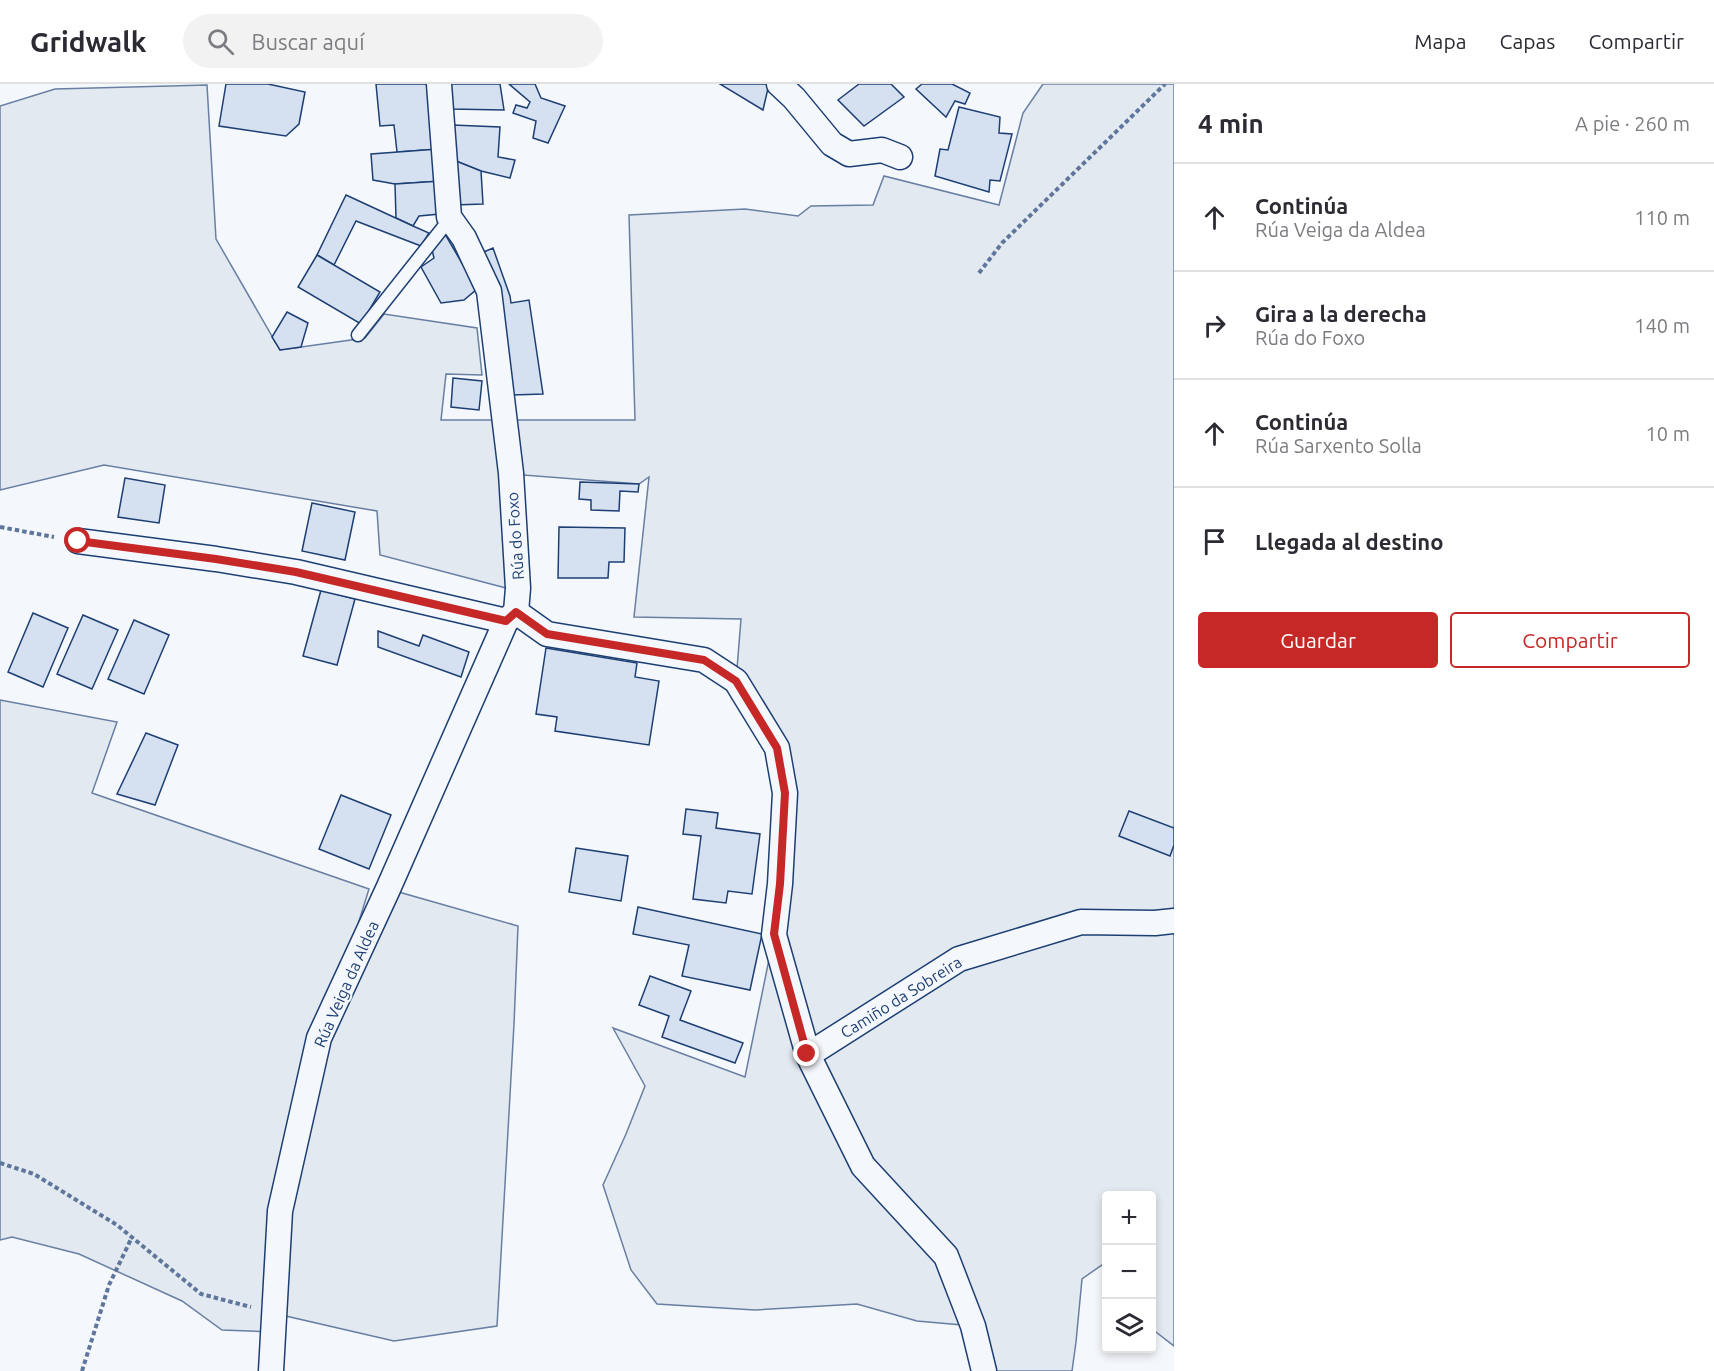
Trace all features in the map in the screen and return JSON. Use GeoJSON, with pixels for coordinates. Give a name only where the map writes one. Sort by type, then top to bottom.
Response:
{"type":"FeatureCollection","features":[{"type":"Feature","properties":{"kind":"street","name":"Rúa do Foxo"},"geometry":{"type":"LineString","coordinates":[[439,84],[449,217],[464,238],[489,291],[511,473],[518,588],[511,616]]}},
{"type":"Feature","properties":{"kind":"street"},"geometry":{"type":"LineString","coordinates":[[779,84],[802,107],[832,144],[849,154],[882,150],[900,157]]}},
{"type":"Feature","properties":{"kind":"street"},"geometry":{"type":"LineString","coordinates":[[78,541],[296,572],[511,616],[547,634],[704,660],[736,681],[777,748],[785,793],[780,884],[774,934],[807,1054],[863,1167],[946,1256],[973,1326],[984,1371]]}},
{"type":"Feature","properties":{"kind":"street","name":"Rúa Veiga da Aldea"},"geometry":{"type":"LineString","coordinates":[[271,1371],[280,1211],[319,1038],[511,616]]}},
{"type":"Feature","properties":{"kind":"street","name":"Camiño da Sobreira"},"geometry":{"type":"LineString","coordinates":[[807,1054],[959,959],[1081,922],[1174,921]]}},
{"type":"Feature","properties":{"kind":"lane"},"geometry":{"type":"LineString","coordinates":[[358,335],[449,217]]}},
{"type":"Feature","properties":{"kind":"path"},"geometry":{"type":"LineString","coordinates":[[979,273],[1002,243],[1165,84]]}},
{"type":"Feature","properties":{"kind":"path"},"geometry":{"type":"LineString","coordinates":[[0,527],[78,541]]}},
{"type":"Feature","properties":{"kind":"path"},"geometry":{"type":"LineString","coordinates":[[0,1162],[34,1174],[117,1225],[201,1294],[274,1314]]}},
{"type":"Feature","properties":{"kind":"path"},"geometry":{"type":"LineString","coordinates":[[82,1371],[109,1285],[132,1237]]}},
{"type":"Feature","properties":{"kind":"shaded area"},"geometry":{"type":"Polygon","coordinates":[[[1043,84],[1174,84],[1174,1346],[1156,1332],[1156,1191],[1102,1191],[1102,1265],[1082,1279],[1072,1371],[984,1371],[973,1326],[917,1321],[857,1304],[755,1310],[657,1304],[631,1270],[603,1185],[645,1086],[613,1028],[745,1077],[774,935],[785,793],[736,681],[741,619],[634,617],[649,477],[639,484],[511,474],[506,588],[380,555],[377,511],[104,465],[0,490],[0,106],[55,89],[207,85],[216,239],[280,350],[365,338],[384,314],[477,328],[482,375],[446,374],[441,420],[635,420],[629,215],[745,209],[798,216],[811,206],[873,205],[884,176],[999,205],[1023,113],[1043,84]]]}},
{"type":"Feature","properties":{"kind":"shaded area"},"geometry":{"type":"Polygon","coordinates":[[[0,700],[117,722],[92,793],[369,889],[331,1011],[388,889],[518,926],[497,1326],[394,1341],[277,1314],[273,1332],[222,1330],[182,1301],[79,1254],[12,1237],[0,1240],[0,700]]]}},
{"type":"Feature","properties":{"kind":"building"},"geometry":{"type":"Polygon","coordinates":[[[226,84],[268,84],[305,92],[299,124],[286,136],[219,126],[226,84]]]}},
{"type":"Feature","properties":{"kind":"building"},"geometry":{"type":"Polygon","coordinates":[[[376,84],[433,84],[438,149],[397,152],[394,125],[380,126],[376,84]]]}},
{"type":"Feature","properties":{"kind":"building"},"geometry":{"type":"Polygon","coordinates":[[[449,84],[500,84],[504,110],[450,109],[449,84]]]}},
{"type":"Feature","properties":{"kind":"building"},"geometry":{"type":"Polygon","coordinates":[[[509,84],[535,84],[541,98],[565,106],[548,143],[533,138],[536,121],[513,113],[516,105],[527,108],[530,102],[509,84]]]}},
{"type":"Feature","properties":{"kind":"building"},"geometry":{"type":"Polygon","coordinates":[[[720,84],[769,84],[763,110],[720,84]]]}},
{"type":"Feature","properties":{"kind":"building"},"geometry":{"type":"Polygon","coordinates":[[[859,84],[891,84],[904,97],[864,126],[838,100],[859,84]]]}},
{"type":"Feature","properties":{"kind":"building"},"geometry":{"type":"Polygon","coordinates":[[[922,84],[952,84],[970,93],[965,104],[955,101],[946,117],[916,89],[922,84]]]}},
{"type":"Feature","properties":{"kind":"building"},"geometry":{"type":"Polygon","coordinates":[[[959,107],[1000,117],[999,133],[1012,134],[1000,181],[990,180],[989,192],[935,176],[940,149],[948,150],[959,107]]]}},
{"type":"Feature","properties":{"kind":"building"},"geometry":{"type":"Polygon","coordinates":[[[452,125],[500,127],[498,157],[515,160],[510,178],[481,171],[451,159],[452,125]]]}},
{"type":"Feature","properties":{"kind":"building"},"geometry":{"type":"Polygon","coordinates":[[[438,149],[441,181],[395,184],[373,180],[371,154],[438,149]]]}},
{"type":"Feature","properties":{"kind":"building"},"geometry":{"type":"Polygon","coordinates":[[[451,159],[481,171],[483,204],[454,205],[451,159]]]}},
{"type":"Feature","properties":{"kind":"building"},"geometry":{"type":"Polygon","coordinates":[[[441,181],[440,214],[419,216],[413,226],[396,218],[395,184],[441,181]]]}},
{"type":"Feature","properties":{"kind":"building"},"geometry":{"type":"Polygon","coordinates":[[[346,195],[429,233],[421,246],[356,221],[334,265],[317,255],[346,195]]]}},
{"type":"Feature","properties":{"kind":"building"},"geometry":{"type":"Polygon","coordinates":[[[445,234],[477,289],[464,300],[441,303],[421,267],[434,258],[432,250],[445,234]]]}},
{"type":"Feature","properties":{"kind":"building"},"geometry":{"type":"Polygon","coordinates":[[[493,248],[511,303],[529,300],[543,394],[512,395],[479,254],[493,248]]]}},
{"type":"Feature","properties":{"kind":"building"},"geometry":{"type":"Polygon","coordinates":[[[317,255],[380,292],[361,324],[298,287],[317,255]]]}},
{"type":"Feature","properties":{"kind":"building"},"geometry":{"type":"Polygon","coordinates":[[[287,312],[308,323],[301,347],[280,350],[272,337],[287,312]]]}},
{"type":"Feature","properties":{"kind":"building"},"geometry":{"type":"Polygon","coordinates":[[[453,378],[482,381],[479,410],[451,407],[453,378]]]}},
{"type":"Feature","properties":{"kind":"building"},"geometry":{"type":"Polygon","coordinates":[[[125,478],[165,485],[159,523],[118,517],[125,478]]]}},
{"type":"Feature","properties":{"kind":"building"},"geometry":{"type":"Polygon","coordinates":[[[580,482],[639,484],[638,492],[620,491],[619,511],[591,510],[591,500],[579,499],[580,482]]]}},
{"type":"Feature","properties":{"kind":"building"},"geometry":{"type":"Polygon","coordinates":[[[312,503],[355,512],[345,560],[302,551],[312,503]]]}},
{"type":"Feature","properties":{"kind":"building"},"geometry":{"type":"Polygon","coordinates":[[[559,527],[625,528],[624,562],[609,562],[608,578],[558,578],[559,527]]]}},
{"type":"Feature","properties":{"kind":"building"},"geometry":{"type":"Polygon","coordinates":[[[321,590],[355,599],[337,665],[303,656],[321,590]]]}},
{"type":"Feature","properties":{"kind":"building"},"geometry":{"type":"Polygon","coordinates":[[[33,613],[68,628],[43,687],[8,672],[33,613]]]}},
{"type":"Feature","properties":{"kind":"building"},"geometry":{"type":"Polygon","coordinates":[[[83,615],[118,630],[92,689],[57,674],[83,615]]]}},
{"type":"Feature","properties":{"kind":"building"},"geometry":{"type":"Polygon","coordinates":[[[134,620],[169,635],[144,694],[108,679],[134,620]]]}},
{"type":"Feature","properties":{"kind":"building"},"geometry":{"type":"Polygon","coordinates":[[[378,631],[419,646],[423,635],[469,652],[461,677],[378,647],[378,631]]]}},
{"type":"Feature","properties":{"kind":"building"},"geometry":{"type":"Polygon","coordinates":[[[546,648],[637,663],[635,677],[659,681],[649,745],[555,731],[557,717],[536,714],[546,648]]]}},
{"type":"Feature","properties":{"kind":"building"},"geometry":{"type":"Polygon","coordinates":[[[146,733],[178,745],[155,805],[117,794],[146,733]]]}},
{"type":"Feature","properties":{"kind":"building"},"geometry":{"type":"Polygon","coordinates":[[[341,795],[391,815],[369,869],[319,849],[341,795]]]}},
{"type":"Feature","properties":{"kind":"building"},"geometry":{"type":"Polygon","coordinates":[[[686,809],[718,813],[716,828],[760,834],[752,894],[728,891],[726,903],[693,899],[701,836],[683,834],[686,809]]]}},
{"type":"Feature","properties":{"kind":"building"},"geometry":{"type":"Polygon","coordinates":[[[1129,811],[1174,828],[1174,845],[1170,856],[1119,836],[1129,811]]]}},
{"type":"Feature","properties":{"kind":"building"},"geometry":{"type":"Polygon","coordinates":[[[576,848],[628,856],[621,901],[569,892],[576,848]]]}},
{"type":"Feature","properties":{"kind":"building"},"geometry":{"type":"Polygon","coordinates":[[[638,907],[762,934],[750,990],[682,976],[689,945],[633,934],[638,907]]]}},
{"type":"Feature","properties":{"kind":"building"},"geometry":{"type":"Polygon","coordinates":[[[650,976],[691,991],[680,1020],[743,1043],[735,1063],[662,1037],[669,1016],[639,1005],[650,976]]]}},
{"type":"Feature","properties":{"kind":"route"},"geometry":{"type":"LineString","coordinates":[[78,541],[296,572],[506,621],[516,612],[547,634],[704,660],[736,681],[777,748],[785,793],[780,884],[774,934],[807,1054]]}}]}
